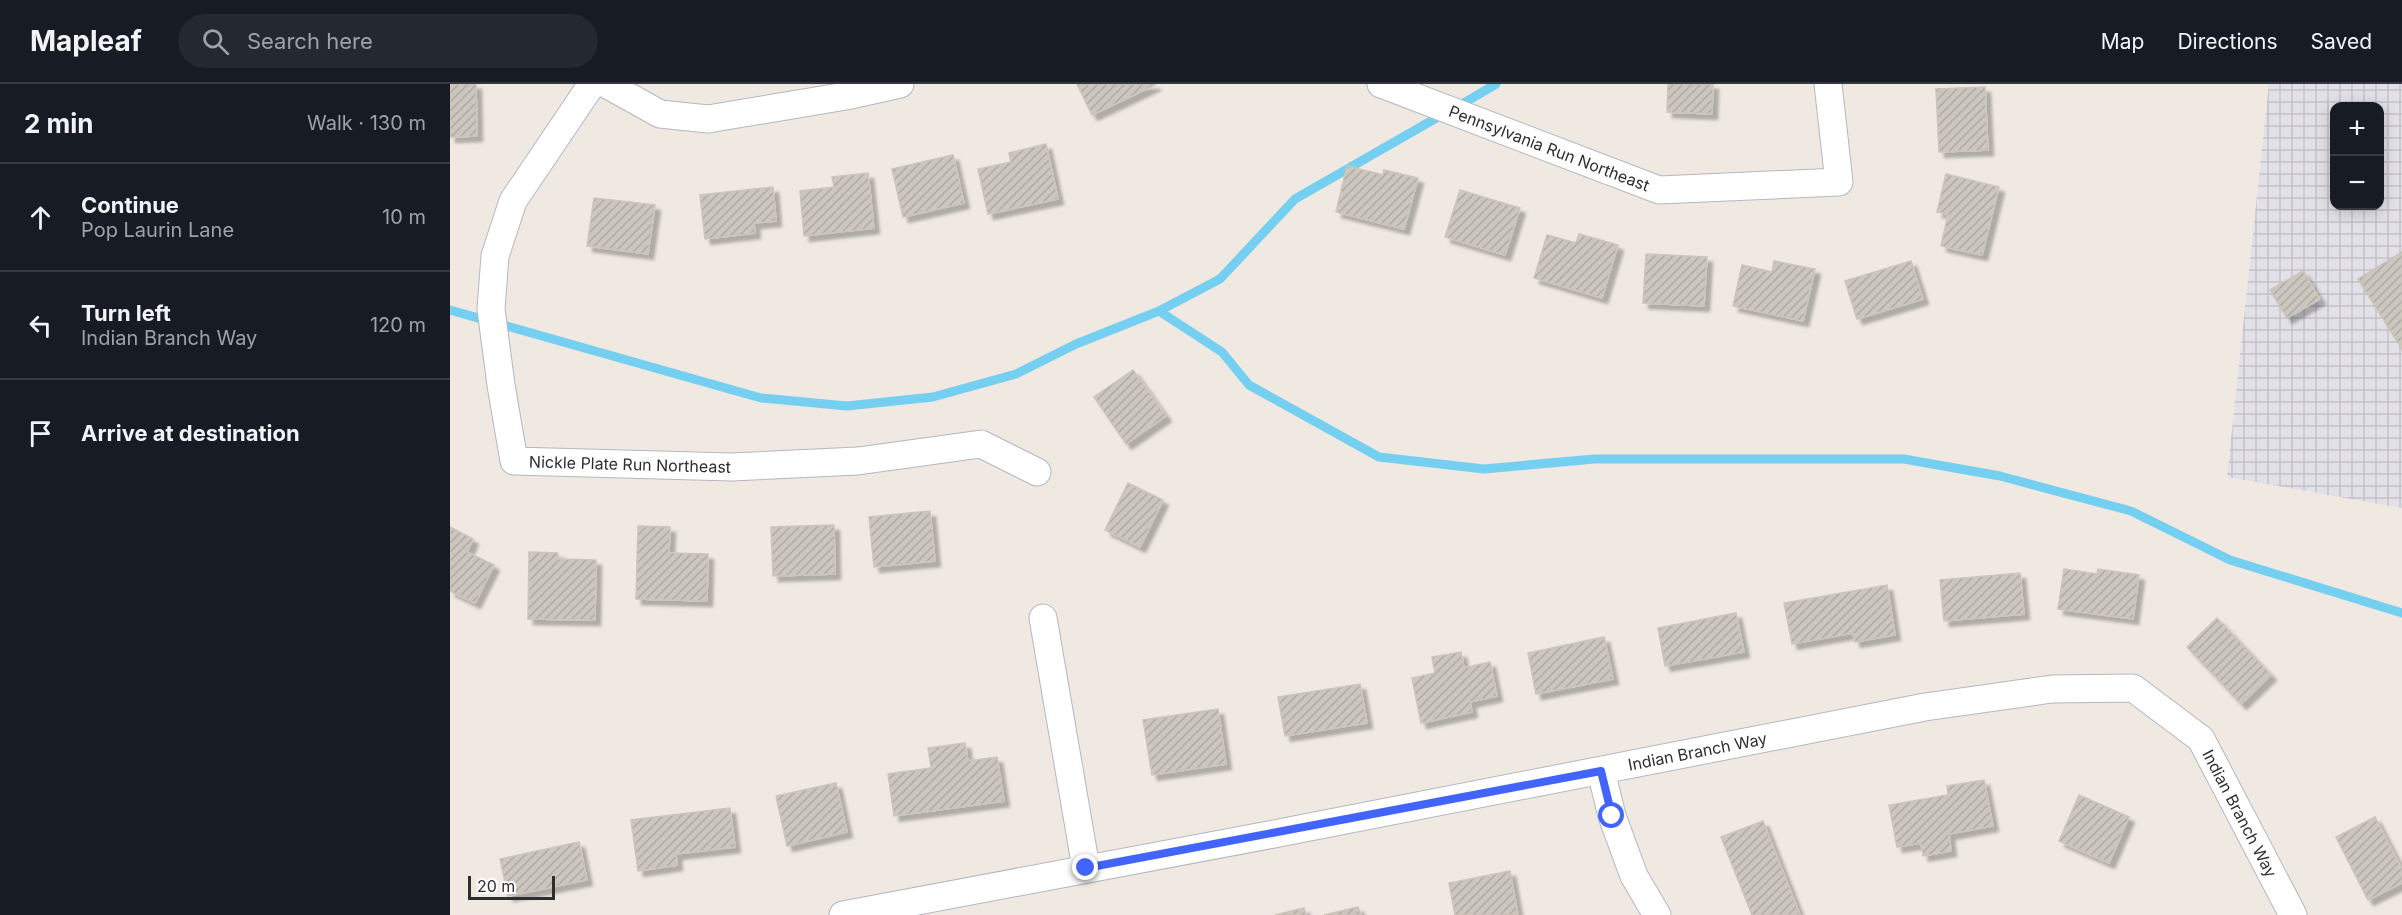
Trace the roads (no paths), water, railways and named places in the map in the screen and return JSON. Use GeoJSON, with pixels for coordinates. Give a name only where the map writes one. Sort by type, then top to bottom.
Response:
{"type":"FeatureCollection","features":[{"type":"Feature","properties":{"kind":"street","name":"Nickle Plate Run Northeast"},"geometry":{"type":"LineString","coordinates":[[592,84],[513,201],[495,256],[492,309],[513,461],[732,467],[858,461],[981,444],[1037,472]]}},
{"type":"Feature","properties":{"kind":"street"},"geometry":{"type":"LineString","coordinates":[[606,84],[660,114],[708,119],[846,96],[900,84]]}},
{"type":"Feature","properties":{"kind":"street","name":"Pennsylvania Run Northeast"},"geometry":{"type":"LineString","coordinates":[[1381,84],[1659,190],[1839,182],[1828,84]]}},
{"type":"Feature","properties":{"kind":"street"},"geometry":{"type":"LineString","coordinates":[[1043,618],[1086,868]]}},
{"type":"Feature","properties":{"kind":"street","name":"Indian Branch Way"},"geometry":{"type":"LineString","coordinates":[[843,915],[1925,707],[2052,689],[2133,688],[2201,739],[2293,915]]}},
{"type":"Feature","properties":{"kind":"street"},"geometry":{"type":"LineString","coordinates":[[1601,771],[1612,816],[1634,876],[1657,915]]}},
{"type":"Feature","properties":{"kind":"waterway"},"geometry":{"type":"LineString","coordinates":[[1457,107],[1496,84]]}},
{"type":"Feature","properties":{"kind":"waterway"},"geometry":{"type":"LineString","coordinates":[[450,310],[761,398],[847,406],[933,397],[1016,374],[1076,344],[1159,311],[1220,279],[1295,199],[1445,113]]}},
{"type":"Feature","properties":{"kind":"waterway"},"geometry":{"type":"LineString","coordinates":[[1159,311],[1222,352],[1249,385],[1379,457],[1484,469],[1594,459],[1904,459],[2000,476],[2131,511],[2230,560],[2402,613]]}}]}
